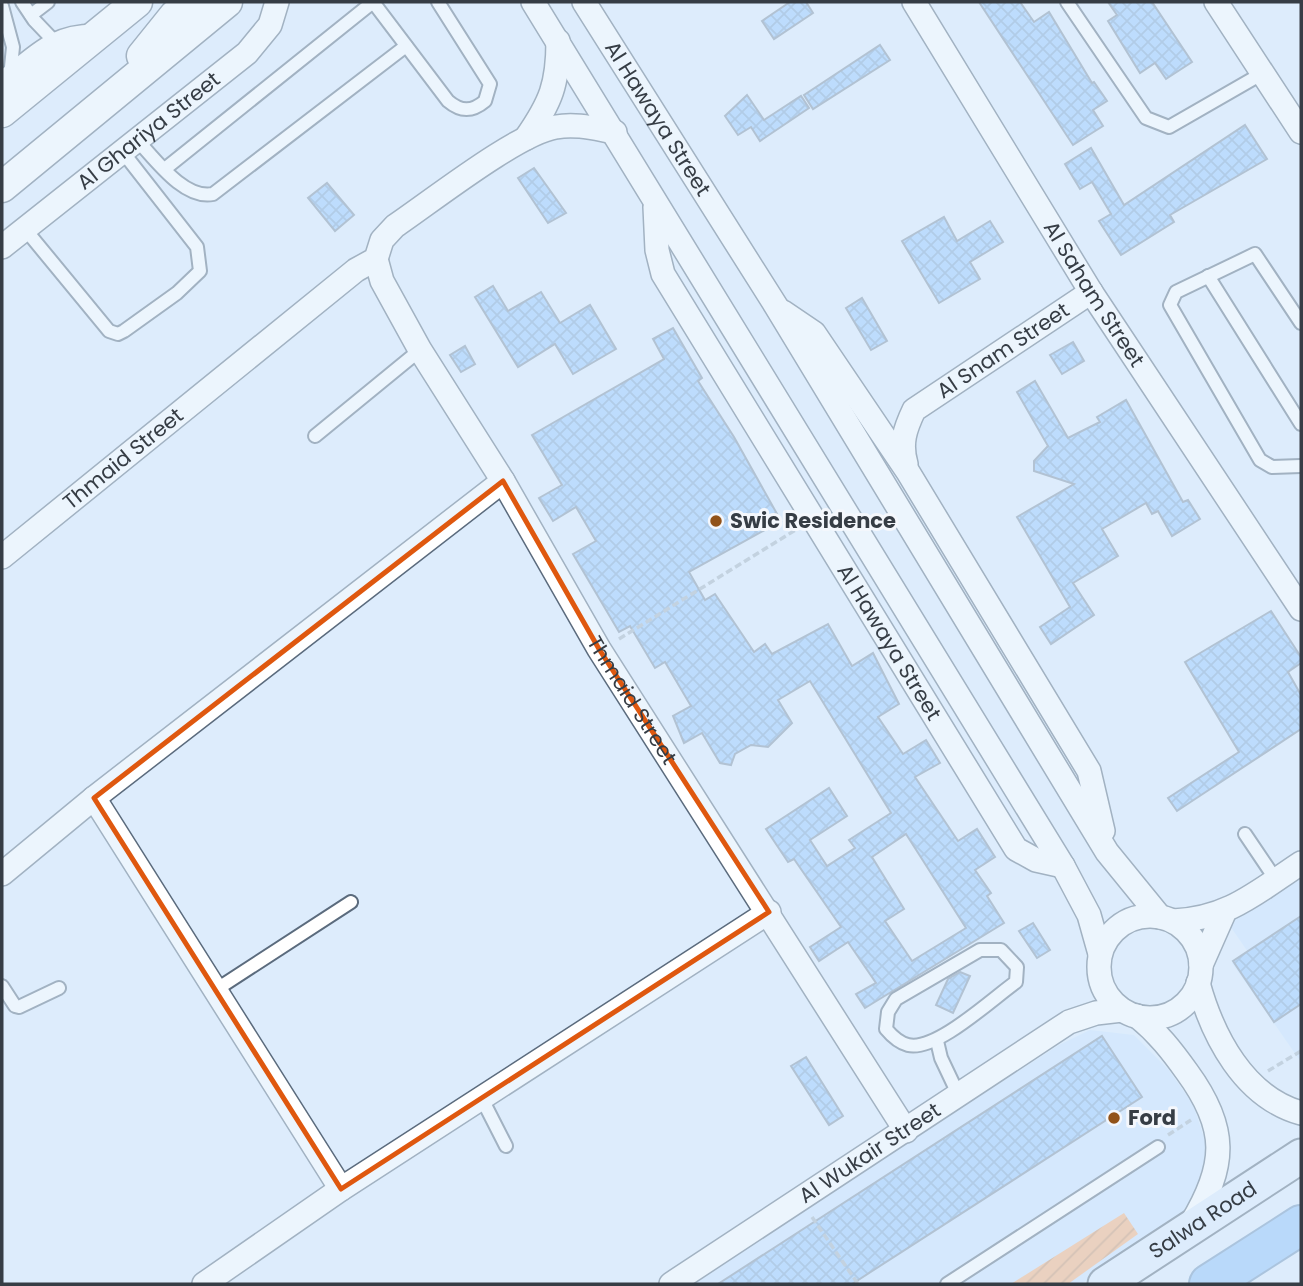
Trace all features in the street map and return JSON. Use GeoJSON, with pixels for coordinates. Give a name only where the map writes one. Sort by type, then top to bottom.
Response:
{"type":"FeatureCollection","features":[{"type":"Feature","properties":{"kind":"highway"},"geometry":{"type":"LineString","coordinates":[[1209,1284],[1301,1225]]}},
{"type":"Feature","properties":{"kind":"main road","name":"Salwa Road"},"geometry":{"type":"LineString","coordinates":[[1105,1284],[1301,1156]]}},
{"type":"Feature","properties":{"kind":"street"},"geometry":{"type":"LineString","coordinates":[[2,113],[138,2]]}},
{"type":"Feature","properties":{"kind":"street"},"geometry":{"type":"LineString","coordinates":[[108,100],[175,15],[190,2]]}},
{"type":"Feature","properties":{"kind":"street"},"geometry":{"type":"LineString","coordinates":[[2,187],[227,2]]}},
{"type":"Feature","properties":{"kind":"street","name":"Al Ghariya Street"},"geometry":{"type":"LineString","coordinates":[[2,247],[247,53],[270,26],[278,2]]}},
{"type":"Feature","properties":{"kind":"street","name":"Al Hawaya Street"},"geometry":{"type":"LineString","coordinates":[[533,2],[615,132],[654,204],[1063,866],[1089,915],[1100,965]]}},
{"type":"Feature","properties":{"kind":"street","name":"Al Hawaya Street"},"geometry":{"type":"LineString","coordinates":[[584,2],[776,306],[1107,852],[1166,919]]}},
{"type":"Feature","properties":{"kind":"street","name":"Al Saham Street"},"geometry":{"type":"LineString","coordinates":[[914,2],[1091,292],[1293,576],[1301,609]]}},
{"type":"Feature","properties":{"kind":"street"},"geometry":{"type":"LineString","coordinates":[[1216,2],[1301,132]]}},
{"type":"Feature","properties":{"kind":"street"},"geometry":{"type":"LineString","coordinates":[[6,81],[55,42],[71,37],[97,36]]}},
{"type":"Feature","properties":{"kind":"street","name":"Thmaid Street"},"geometry":{"type":"LineString","coordinates":[[526,138],[547,108],[558,77],[558,41]]}},
{"type":"Feature","properties":{"kind":"street","name":"Thmaid Street"},"geometry":{"type":"LineString","coordinates":[[615,132],[584,126],[556,127],[526,138],[395,226],[382,240],[376,259],[382,281],[420,350],[503,481],[600,649],[906,1131]]}},
{"type":"Feature","properties":{"kind":"street","name":"Al Hawaya Street"},"geometry":{"type":"LineString","coordinates":[[654,204],[657,250],[663,274],[1016,849],[1036,860],[1063,866]]}},
{"type":"Feature","properties":{"kind":"street","name":"Thmaid Street"},"geometry":{"type":"LineString","coordinates":[[2,556],[356,270],[376,259]]}},
{"type":"Feature","properties":{"kind":"street","name":"Al Snam Street"},"geometry":{"type":"LineString","coordinates":[[908,472],[902,451],[904,432],[914,410],[1091,292]]}},
{"type":"Feature","properties":{"kind":"street","name":"Al Hawaya Street"},"geometry":{"type":"LineString","coordinates":[[776,306],[814,333],[859,395],[908,472],[1088,771],[1107,852]]}},
{"type":"Feature","properties":{"kind":"street","name":"Al Snam Street"},"geometry":{"type":"LineString","coordinates":[[859,395],[874,407],[914,410]]}},
{"type":"Feature","properties":{"kind":"street"},"geometry":{"type":"LineString","coordinates":[[2,874],[94,798],[503,481]]}},
{"type":"Feature","properties":{"kind":"street"},"geometry":{"type":"LineString","coordinates":[[94,798],[214,992],[341,1189]]}},
{"type":"Feature","properties":{"kind":"street"},"geometry":{"type":"LineString","coordinates":[[1187,1231],[1214,1182],[1218,1163],[1220,1144],[1211,1110],[1160,1034],[1130,1013],[1104,989],[1100,965],[1113,931],[1123,923],[1147,916],[1201,920],[1224,913],[1301,863]]}},
{"type":"Feature","properties":{"kind":"street"},"geometry":{"type":"LineString","coordinates":[[204,1284],[341,1189],[769,912]]}},
{"type":"Feature","properties":{"kind":"street"},"geometry":{"type":"LineString","coordinates":[[1130,1013],[1157,1017],[1175,1011],[1189,999],[1224,913]]}},
{"type":"Feature","properties":{"kind":"street"},"geometry":{"type":"LineString","coordinates":[[1166,919],[1193,939],[1205,1008],[1250,1086],[1270,1101],[1301,1113]]}},
{"type":"Feature","properties":{"kind":"street","name":"Al Wukair Street"},"geometry":{"type":"LineString","coordinates":[[1069,1022],[1100,965]]}},
{"type":"Feature","properties":{"kind":"street","name":"Al Wukair Street"},"geometry":{"type":"LineString","coordinates":[[671,1284],[1069,1022],[1096,1013],[1130,1013]]}},
{"type":"Feature","properties":{"kind":"lane"},"geometry":{"type":"LineString","coordinates":[[22,2],[55,42]]}},
{"type":"Feature","properties":{"kind":"lane"},"geometry":{"type":"LineString","coordinates":[[31,15],[48,2]]}},
{"type":"Feature","properties":{"kind":"lane"},"geometry":{"type":"LineString","coordinates":[[166,169],[373,2],[454,107],[471,110],[485,101],[490,84],[438,2]]}},
{"type":"Feature","properties":{"kind":"lane"},"geometry":{"type":"LineString","coordinates":[[1067,2],[1146,118],[1156,124],[1169,127],[1263,73]]}},
{"type":"Feature","properties":{"kind":"lane"},"geometry":{"type":"LineString","coordinates":[[2,6],[13,47],[6,81]]}},
{"type":"Feature","properties":{"kind":"lane"},"geometry":{"type":"LineString","coordinates":[[130,145],[166,169],[194,194],[213,194],[405,46]]}},
{"type":"Feature","properties":{"kind":"lane"},"geometry":{"type":"LineString","coordinates":[[24,229],[109,331],[118,334],[124,331],[177,293],[200,271],[197,247],[130,145]]}},
{"type":"Feature","properties":{"kind":"lane"},"geometry":{"type":"LineString","coordinates":[[1301,323],[1255,254],[1176,292],[1170,305],[1260,460],[1272,467],[1301,466]]}},
{"type":"Feature","properties":{"kind":"lane"},"geometry":{"type":"LineString","coordinates":[[1208,276],[1301,424]]}},
{"type":"Feature","properties":{"kind":"lane"},"geometry":{"type":"LineString","coordinates":[[315,436],[420,350]]}},
{"type":"Feature","properties":{"kind":"lane"},"geometry":{"type":"LineString","coordinates":[[1245,834],[1276,880]]}},
{"type":"Feature","properties":{"kind":"lane"},"geometry":{"type":"LineString","coordinates":[[214,992],[352,902]]}},
{"type":"Feature","properties":{"kind":"lane"},"geometry":{"type":"LineString","coordinates":[[981,950],[1002,950],[1017,967],[1016,982],[937,1041],[909,1046],[892,1036],[886,1029],[888,1012],[896,999],[981,950]]}},
{"type":"Feature","properties":{"kind":"lane"},"geometry":{"type":"LineString","coordinates":[[2,986],[15,1006],[19,1007],[59,988]]}},
{"type":"Feature","properties":{"kind":"lane"},"geometry":{"type":"LineString","coordinates":[[937,1041],[941,1058],[960,1096]]}},
{"type":"Feature","properties":{"kind":"lane"},"geometry":{"type":"LineString","coordinates":[[481,1097],[506,1146]]}},
{"type":"Feature","properties":{"kind":"lane"},"geometry":{"type":"LineString","coordinates":[[947,1284],[1158,1147]]}},
{"type":"Feature","properties":{"kind":"path"},"geometry":{"type":"LineString","coordinates":[[600,649],[814,520]]}},
{"type":"Feature","properties":{"kind":"path"},"geometry":{"type":"LineString","coordinates":[[1250,1086],[1267,1071],[1301,1051]]}},
{"type":"Feature","properties":{"kind":"path"},"geometry":{"type":"LineString","coordinates":[[1158,1147],[1169,1133],[1211,1110]]}},
{"type":"Feature","properties":{"kind":"path"},"geometry":{"type":"LineString","coordinates":[[800,1200],[858,1284]]}},
{"type":"Feature","properties":{"kind":"highlighted area"},"geometry":{"type":"Polygon","coordinates":[[[503,481],[599,649],[769,912],[341,1189],[94,798],[503,481]]]}},
{"type":"Feature","properties":{"kind":"shaded area"},"geometry":{"type":"Polygon","coordinates":[[[1301,875],[1301,1062],[1232,963],[1248,952],[1228,923],[1301,875]]]}},
{"type":"Feature","properties":{"kind":"shaded area"},"geometry":{"type":"Polygon","coordinates":[[[1090,1030],[1134,1035],[1168,1069],[1193,1104],[1210,1156],[1182,1220],[1081,1284],[689,1284],[1059,1045],[1090,1030]]]}},
{"type":"Feature","properties":{"kind":"shaded area"},"geometry":{"type":"Polygon","coordinates":[[[1124,1213],[1138,1234],[1068,1284],[1011,1284],[1124,1213]]]}},
{"type":"Feature","properties":{"kind":"building"},"geometry":{"type":"Polygon","coordinates":[[[790,2],[806,2],[813,13],[774,39],[762,21],[790,2]]]}},
{"type":"Feature","properties":{"kind":"building"},"geometry":{"type":"Polygon","coordinates":[[[979,2],[1020,2],[1034,22],[1049,12],[1092,83],[1094,82],[1107,101],[1093,110],[1103,126],[1073,145],[979,2]]]}},
{"type":"Feature","properties":{"kind":"building"},"geometry":{"type":"Polygon","coordinates":[[[1108,2],[1152,2],[1192,62],[1166,79],[1155,63],[1140,73],[1108,21],[1117,15],[1108,2]]]}},
{"type":"Feature","properties":{"kind":"building"},"geometry":{"type":"Polygon","coordinates":[[[880,45],[890,60],[813,109],[804,95],[880,45]]]}},
{"type":"Feature","properties":{"kind":"building"},"geometry":{"type":"Polygon","coordinates":[[[747,95],[764,120],[801,96],[809,108],[760,141],[751,127],[738,135],[725,116],[747,95]]]}},
{"type":"Feature","properties":{"kind":"building"},"geometry":{"type":"Polygon","coordinates":[[[1245,125],[1267,159],[1170,215],[1174,222],[1121,255],[1099,221],[1111,214],[1092,182],[1080,189],[1065,164],[1091,148],[1124,205],[1245,125]]]}},
{"type":"Feature","properties":{"kind":"building"},"geometry":{"type":"Polygon","coordinates":[[[534,168],[566,213],[548,223],[518,178],[534,168]]]}},
{"type":"Feature","properties":{"kind":"building"},"geometry":{"type":"Polygon","coordinates":[[[327,183],[354,215],[335,231],[308,198],[327,183]]]}},
{"type":"Feature","properties":{"kind":"building"},"geometry":{"type":"Polygon","coordinates":[[[944,217],[957,241],[990,221],[1003,242],[970,262],[980,279],[939,303],[902,241],[944,217]]]}},
{"type":"Feature","properties":{"kind":"building"},"geometry":{"type":"Polygon","coordinates":[[[493,286],[508,311],[541,292],[560,323],[590,305],[616,349],[573,374],[555,344],[518,367],[475,297],[493,286]]]}},
{"type":"Feature","properties":{"kind":"building"},"geometry":{"type":"Polygon","coordinates":[[[862,298],[887,341],[871,350],[846,308],[862,298]]]}},
{"type":"Feature","properties":{"kind":"building"},"geometry":{"type":"Polygon","coordinates":[[[673,328],[702,378],[698,381],[734,437],[781,521],[689,572],[705,600],[715,594],[754,652],[765,644],[772,654],[828,624],[852,666],[873,653],[899,704],[878,717],[903,754],[926,740],[940,763],[915,777],[958,841],[977,829],[995,857],[975,870],[991,893],[987,896],[1004,923],[865,1008],[856,994],[876,983],[848,942],[819,961],[810,947],[841,927],[794,859],[788,862],[766,829],[829,788],[847,816],[810,840],[827,866],[855,848],[849,840],[891,813],[810,681],[778,700],[792,723],[768,747],[751,745],[735,754],[731,765],[720,763],[702,733],[684,743],[673,716],[691,706],[665,662],[655,668],[630,626],[619,632],[573,554],[596,541],[576,507],[553,521],[539,498],[562,485],[532,435],[664,359],[653,339],[673,328]],[[906,834],[872,857],[904,909],[885,921],[912,961],[966,928],[906,834]]]}},
{"type":"Feature","properties":{"kind":"building"},"geometry":{"type":"Polygon","coordinates":[[[1073,342],[1084,361],[1062,374],[1050,355],[1073,342]]]}},
{"type":"Feature","properties":{"kind":"building"},"geometry":{"type":"Polygon","coordinates":[[[465,346],[475,364],[461,372],[450,355],[465,346]]]}},
{"type":"Feature","properties":{"kind":"building"},"geometry":{"type":"Polygon","coordinates":[[[1035,381],[1068,438],[1100,422],[1097,417],[1126,400],[1183,502],[1188,500],[1200,519],[1172,536],[1158,511],[1152,514],[1146,503],[1102,529],[1118,556],[1073,583],[1094,615],[1051,644],[1040,627],[1070,607],[1017,517],[1074,484],[1034,471],[1034,461],[1048,446],[1017,392],[1035,381]]]}},
{"type":"Feature","properties":{"kind":"building"},"geometry":{"type":"Polygon","coordinates":[[[1271,611],[1301,657],[1301,663],[1288,672],[1301,695],[1301,729],[1177,811],[1168,798],[1239,752],[1185,662],[1271,611]]]}},
{"type":"Feature","properties":{"kind":"building"},"geometry":{"type":"Polygon","coordinates":[[[1301,916],[1301,1004],[1274,1022],[1233,961],[1301,916]]]}},
{"type":"Feature","properties":{"kind":"building"},"geometry":{"type":"Polygon","coordinates":[[[1033,923],[1050,950],[1037,958],[1019,931],[1033,923]]]}},
{"type":"Feature","properties":{"kind":"building"},"geometry":{"type":"Polygon","coordinates":[[[960,972],[970,976],[953,1013],[936,1005],[948,979],[960,972]]]}},
{"type":"Feature","properties":{"kind":"building"},"geometry":{"type":"Polygon","coordinates":[[[1102,1036],[1142,1097],[852,1284],[718,1284],[1102,1036]]]}},
{"type":"Feature","properties":{"kind":"building"},"geometry":{"type":"Polygon","coordinates":[[[806,1057],[843,1116],[829,1125],[791,1066],[806,1057]]]}},
{"type":"Feature","properties":{"kind":"place","name":"Swic Residence"},"geometry":{"type":"Point","coordinates":[716,521]}},
{"type":"Feature","properties":{"kind":"place","name":"Ford"},"geometry":{"type":"Point","coordinates":[1114,1118]}}]}
